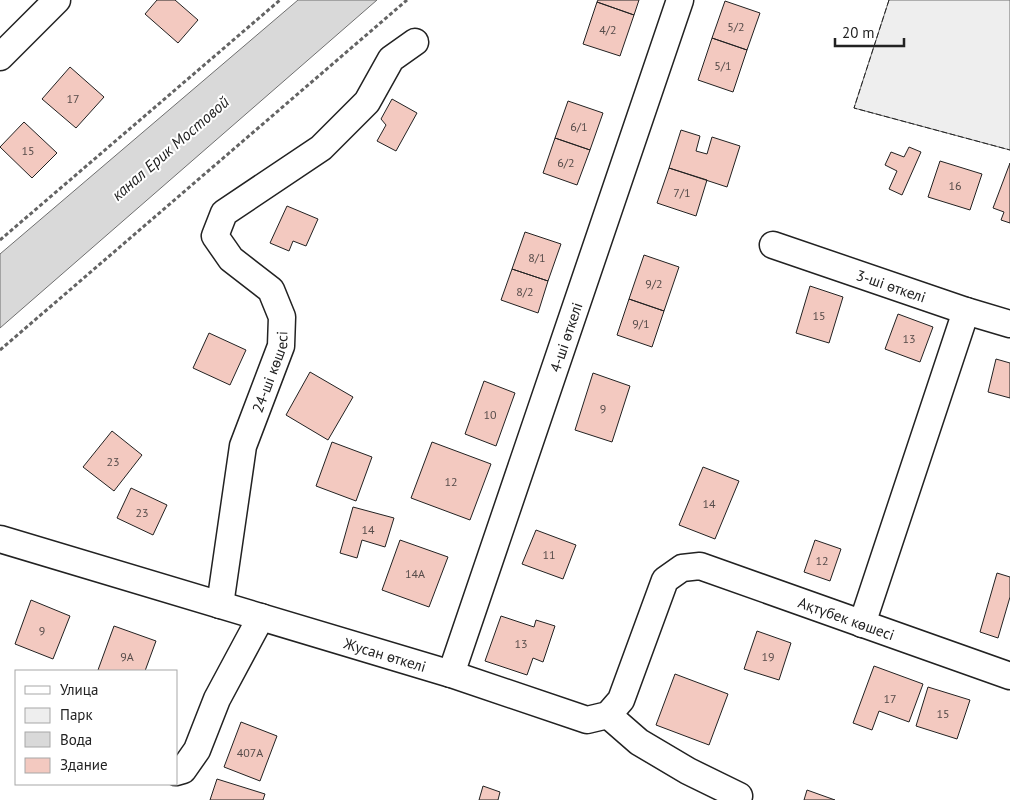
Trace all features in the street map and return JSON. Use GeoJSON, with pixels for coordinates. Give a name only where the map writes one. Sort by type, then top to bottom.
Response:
{"type":"FeatureCollection","features":[{"type":"Feature","properties":{"kind":"street"},"geometry":{"type":"LineString","coordinates":[[0,57],[57,0]]}},
{"type":"Feature","properties":{"kind":"street","name":"4-шi өткелi"},"geometry":{"type":"LineString","coordinates":[[451,674],[680,0]]}},
{"type":"Feature","properties":{"kind":"street","name":"24-ші көшесi"},"geometry":{"type":"LineString","coordinates":[[220,605],[243,446],[281,346],[282,317],[271,290],[231,259],[215,236],[224,213],[321,148],[367,102],[391,59],[415,42]]}},
{"type":"Feature","properties":{"kind":"street","name":"3-шi өткелi"},"geometry":{"type":"LineString","coordinates":[[773,245],[966,311],[1010,324]]}},
{"type":"Feature","properties":{"kind":"street"},"geometry":{"type":"LineString","coordinates":[[862,624],[966,311]]}},
{"type":"Feature","properties":{"kind":"street","name":"Жусан өткелі"},"geometry":{"type":"LineString","coordinates":[[0,539],[451,674],[588,720],[608,715]]}},
{"type":"Feature","properties":{"kind":"street","name":"Ақтүбек көшесi"},"geometry":{"type":"LineString","coordinates":[[608,715],[622,700],[665,580],[682,568],[700,566],[1010,676]]}},
{"type":"Feature","properties":{"kind":"street"},"geometry":{"type":"LineString","coordinates":[[178,771],[183,770],[198,750],[217,699],[261,617]]}},
{"type":"Feature","properties":{"kind":"street"},"geometry":{"type":"LineString","coordinates":[[608,715],[639,742],[688,772],[739,796]]}},
{"type":"Feature","properties":{"kind":"path"},"geometry":{"type":"LineString","coordinates":[[0,240],[280,0]]}},
{"type":"Feature","properties":{"kind":"path"},"geometry":{"type":"LineString","coordinates":[[0,350],[407,0]]}},
{"type":"Feature","properties":{"kind":"green space"},"geometry":{"type":"Polygon","coordinates":[[[889,0],[1010,0],[1010,150],[854,108],[889,0]]]}},
{"type":"Feature","properties":{"kind":"water","name":"канал Ерик Мостовой"},"geometry":{"type":"Polygon","coordinates":[[[298,0],[377,0],[0,328],[0,254],[298,0]]]}},
{"type":"Feature","properties":{"kind":"building"},"geometry":{"type":"Polygon","coordinates":[[[157,0],[175,0],[198,20],[178,43],[145,14],[157,0]]]}},
{"type":"Feature","properties":{"kind":"building"},"geometry":{"type":"Polygon","coordinates":[[[598,0],[639,0],[634,15],[597,2],[598,0]]]}},
{"type":"Feature","properties":{"kind":"building"},"geometry":{"type":"Polygon","coordinates":[[[725,1],[760,13],[747,50],[712,38],[725,1]]]}},
{"type":"Feature","properties":{"kind":"building"},"geometry":{"type":"Polygon","coordinates":[[[597,2],[634,15],[620,56],[583,44],[597,2]]]}},
{"type":"Feature","properties":{"kind":"building"},"geometry":{"type":"Polygon","coordinates":[[[712,38],[747,50],[733,92],[698,80],[712,38]]]}},
{"type":"Feature","properties":{"kind":"building"},"geometry":{"type":"Polygon","coordinates":[[[70,67],[104,97],[76,128],[42,99],[70,67]]]}},
{"type":"Feature","properties":{"kind":"building"},"geometry":{"type":"Polygon","coordinates":[[[392,99],[417,113],[396,151],[377,141],[386,125],[381,119],[392,99]]]}},
{"type":"Feature","properties":{"kind":"building"},"geometry":{"type":"Polygon","coordinates":[[[568,101],[603,113],[590,150],[555,138],[568,101]]]}},
{"type":"Feature","properties":{"kind":"building"},"geometry":{"type":"Polygon","coordinates":[[[24,122],[57,153],[32,178],[0,147],[24,122]]]}},
{"type":"Feature","properties":{"kind":"building"},"geometry":{"type":"Polygon","coordinates":[[[681,130],[700,136],[696,151],[707,154],[712,137],[740,146],[727,187],[669,168],[681,130]]]}},
{"type":"Feature","properties":{"kind":"building"},"geometry":{"type":"Polygon","coordinates":[[[555,138],[590,150],[577,185],[543,173],[555,138]]]}},
{"type":"Feature","properties":{"kind":"building"},"geometry":{"type":"Polygon","coordinates":[[[909,147],[921,152],[902,195],[889,189],[897,171],[885,165],[891,152],[904,157],[909,147]]]}},
{"type":"Feature","properties":{"kind":"building"},"geometry":{"type":"Polygon","coordinates":[[[940,161],[982,174],[970,210],[928,197],[940,161]]]}},
{"type":"Feature","properties":{"kind":"building"},"geometry":{"type":"Polygon","coordinates":[[[1010,163],[1010,223],[1001,220],[1004,212],[993,208],[1010,163]]]}},
{"type":"Feature","properties":{"kind":"building"},"geometry":{"type":"Polygon","coordinates":[[[669,168],[707,180],[696,216],[657,203],[669,168]]]}},
{"type":"Feature","properties":{"kind":"building"},"geometry":{"type":"Polygon","coordinates":[[[287,206],[318,219],[306,246],[293,241],[289,251],[270,243],[287,206]]]}},
{"type":"Feature","properties":{"kind":"building"},"geometry":{"type":"Polygon","coordinates":[[[525,232],[561,244],[548,281],[512,269],[525,232]]]}},
{"type":"Feature","properties":{"kind":"building"},"geometry":{"type":"Polygon","coordinates":[[[644,255],[679,267],[664,311],[629,299],[644,255]]]}},
{"type":"Feature","properties":{"kind":"building"},"geometry":{"type":"Polygon","coordinates":[[[512,269],[548,281],[538,313],[501,300],[512,269]]]}},
{"type":"Feature","properties":{"kind":"building"},"geometry":{"type":"Polygon","coordinates":[[[810,286],[843,297],[829,343],[796,333],[810,286]]]}},
{"type":"Feature","properties":{"kind":"building"},"geometry":{"type":"Polygon","coordinates":[[[629,299],[664,311],[652,347],[617,335],[629,299]]]}},
{"type":"Feature","properties":{"kind":"building"},"geometry":{"type":"Polygon","coordinates":[[[898,314],[933,327],[920,362],[885,349],[898,314]]]}},
{"type":"Feature","properties":{"kind":"building"},"geometry":{"type":"Polygon","coordinates":[[[209,333],[246,350],[230,385],[193,368],[209,333]]]}},
{"type":"Feature","properties":{"kind":"building"},"geometry":{"type":"Polygon","coordinates":[[[996,359],[1010,363],[1010,398],[988,392],[996,359]]]}},
{"type":"Feature","properties":{"kind":"building"},"geometry":{"type":"Polygon","coordinates":[[[310,372],[353,397],[328,440],[286,415],[310,372]]]}},
{"type":"Feature","properties":{"kind":"building"},"geometry":{"type":"Polygon","coordinates":[[[593,373],[630,386],[612,442],[575,430],[593,373]]]}},
{"type":"Feature","properties":{"kind":"building"},"geometry":{"type":"Polygon","coordinates":[[[484,381],[515,393],[496,446],[465,434],[484,381]]]}},
{"type":"Feature","properties":{"kind":"building"},"geometry":{"type":"Polygon","coordinates":[[[112,431],[142,455],[114,491],[83,467],[112,431]]]}},
{"type":"Feature","properties":{"kind":"building"},"geometry":{"type":"Polygon","coordinates":[[[332,442],[372,457],[356,501],[316,486],[332,442]]]}},
{"type":"Feature","properties":{"kind":"building"},"geometry":{"type":"Polygon","coordinates":[[[432,442],[491,464],[470,520],[411,498],[432,442]]]}},
{"type":"Feature","properties":{"kind":"building"},"geometry":{"type":"Polygon","coordinates":[[[703,467],[739,481],[715,539],[679,525],[703,467]]]}},
{"type":"Feature","properties":{"kind":"building"},"geometry":{"type":"Polygon","coordinates":[[[131,488],[167,505],[153,535],[117,518],[131,488]]]}},
{"type":"Feature","properties":{"kind":"building"},"geometry":{"type":"Polygon","coordinates":[[[353,507],[394,518],[385,547],[362,540],[357,558],[340,553],[353,507]]]}},
{"type":"Feature","properties":{"kind":"building"},"geometry":{"type":"Polygon","coordinates":[[[536,530],[576,545],[563,579],[522,564],[536,530]]]}},
{"type":"Feature","properties":{"kind":"building"},"geometry":{"type":"Polygon","coordinates":[[[400,540],[448,557],[429,607],[382,590],[400,540]]]}},
{"type":"Feature","properties":{"kind":"building"},"geometry":{"type":"Polygon","coordinates":[[[815,540],[841,549],[830,581],[804,572],[815,540]]]}},
{"type":"Feature","properties":{"kind":"building"},"geometry":{"type":"Polygon","coordinates":[[[997,573],[1010,577],[1010,597],[998,638],[980,632],[997,573]]]}},
{"type":"Feature","properties":{"kind":"building"},"geometry":{"type":"Polygon","coordinates":[[[31,600],[70,616],[53,659],[15,644],[31,600]]]}},
{"type":"Feature","properties":{"kind":"building"},"geometry":{"type":"Polygon","coordinates":[[[501,616],[534,627],[536,620],[555,626],[543,662],[533,658],[527,675],[485,661],[501,616]]]}},
{"type":"Feature","properties":{"kind":"building"},"geometry":{"type":"Polygon","coordinates":[[[114,626],[156,641],[145,670],[98,670],[114,626]]]}},
{"type":"Feature","properties":{"kind":"building"},"geometry":{"type":"Polygon","coordinates":[[[757,631],[791,643],[779,680],[744,669],[757,631]]]}},
{"type":"Feature","properties":{"kind":"building"},"geometry":{"type":"Polygon","coordinates":[[[874,666],[923,684],[909,722],[879,711],[872,730],[853,723],[874,666]]]}},
{"type":"Feature","properties":{"kind":"building"},"geometry":{"type":"Polygon","coordinates":[[[675,674],[728,694],[709,745],[656,725],[675,674]]]}},
{"type":"Feature","properties":{"kind":"building"},"geometry":{"type":"Polygon","coordinates":[[[928,687],[970,700],[957,739],[916,726],[928,687]]]}},
{"type":"Feature","properties":{"kind":"building"},"geometry":{"type":"Polygon","coordinates":[[[241,722],[277,736],[260,781],[224,767],[241,722]]]}},
{"type":"Feature","properties":{"kind":"building"},"geometry":{"type":"Polygon","coordinates":[[[217,779],[265,794],[263,800],[210,800],[217,779]]]}},
{"type":"Feature","properties":{"kind":"building"},"geometry":{"type":"Polygon","coordinates":[[[483,786],[500,792],[498,800],[479,800],[483,786]]]}},
{"type":"Feature","properties":{"kind":"building"},"geometry":{"type":"Polygon","coordinates":[[[807,790],[835,800],[804,800],[807,790]]]}},
{"type":"Feature","properties":{"kind":"fence"},"geometry":{"type":"LineString","coordinates":[[889,0],[854,108],[1010,150]]}}]}
